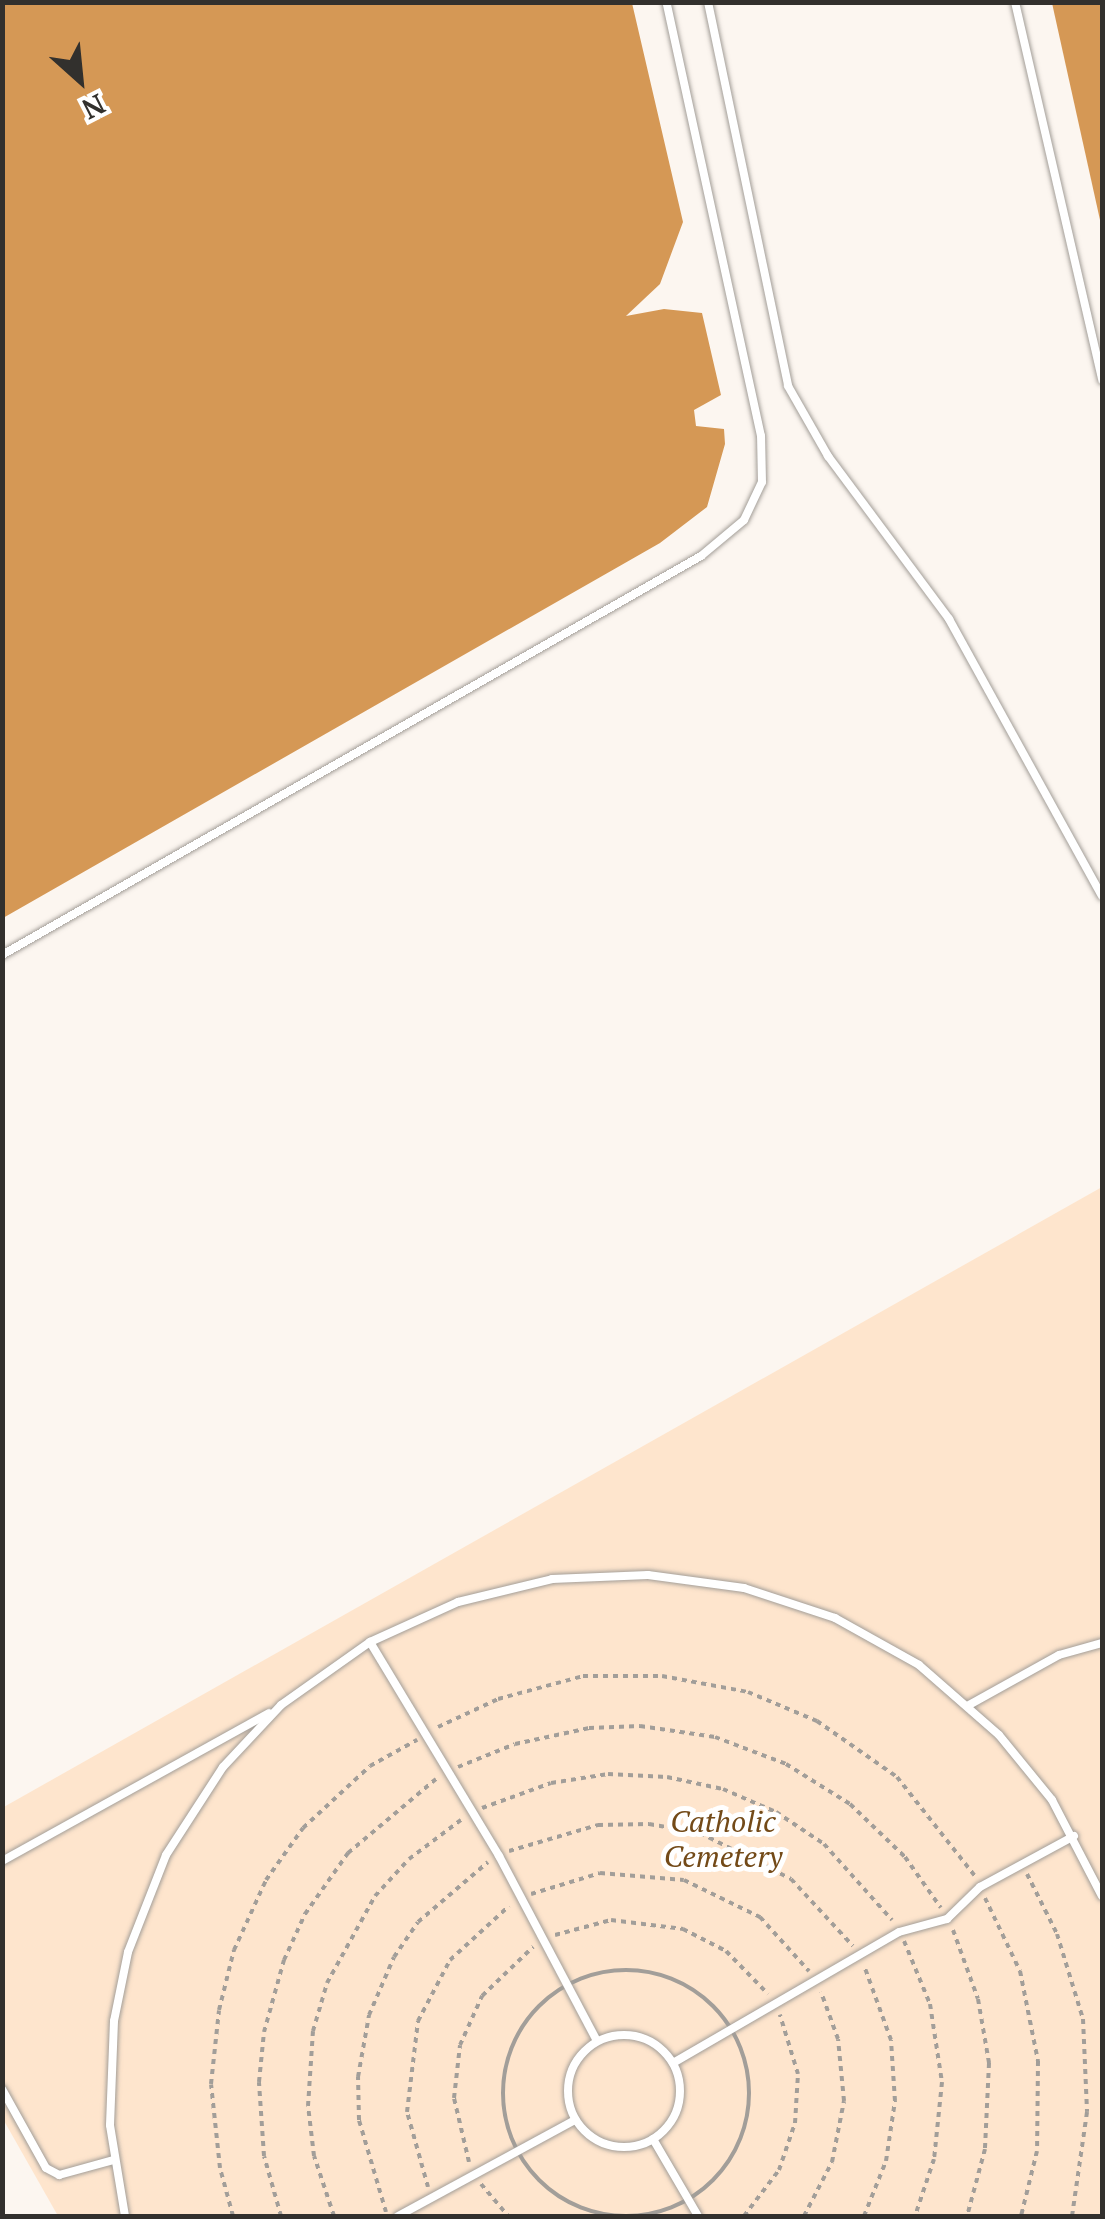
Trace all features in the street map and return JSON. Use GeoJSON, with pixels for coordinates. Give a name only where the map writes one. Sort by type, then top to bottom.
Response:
{"type":"FeatureCollection","features":[{"type":"Feature","properties":{"kind":"lane"},"geometry":{"type":"LineString","coordinates":[[2,955],[687,564],[744,520],[762,482],[761,436],[666,2]]}},
{"type":"Feature","properties":{"kind":"lane"},"geometry":{"type":"LineString","coordinates":[[708,2],[788,386],[828,456],[949,620],[1102,896]]}},
{"type":"Feature","properties":{"kind":"lane"},"geometry":{"type":"LineString","coordinates":[[1016,2],[1102,380]]}},
{"type":"Feature","properties":{"kind":"lane"},"geometry":{"type":"LineString","coordinates":[[2,1861],[281,1706],[370,1642],[428,1613],[520,1585],[616,1574],[680,1577],[759,1592],[835,1618],[919,1665],[969,1705],[1027,1766],[1074,1836],[1102,1896]]}},
{"type":"Feature","properties":{"kind":"lane"},"geometry":{"type":"LineString","coordinates":[[370,1642],[445,1774],[500,1856],[541,1942],[598,2041]]}},
{"type":"Feature","properties":{"kind":"lane"},"geometry":{"type":"LineString","coordinates":[[969,1705],[1059,1655],[1102,1644]]}},
{"type":"Feature","properties":{"kind":"lane"},"geometry":{"type":"LineString","coordinates":[[125,2216],[114,2160],[110,2056],[128,1952],[166,1854],[223,1767],[281,1706]]}},
{"type":"Feature","properties":{"kind":"lane"},"geometry":{"type":"LineString","coordinates":[[216,1742],[223,1767]]}},
{"type":"Feature","properties":{"kind":"lane"},"geometry":{"type":"LineString","coordinates":[[673,2063],[899,1932],[947,1919],[980,1887],[1074,1836]]}},
{"type":"Feature","properties":{"kind":"lane"},"geometry":{"type":"LineString","coordinates":[[640,2037],[673,2063],[679,2105],[653,2139],[610,2146],[575,2120],[568,2081],[582,2054],[598,2041],[640,2037]]}},
{"type":"Feature","properties":{"kind":"lane"},"geometry":{"type":"LineString","coordinates":[[2,2089],[46,2168],[59,2176],[114,2160]]}},
{"type":"Feature","properties":{"kind":"lane"},"geometry":{"type":"LineString","coordinates":[[398,2216],[435,2200],[575,2120]]}},
{"type":"Feature","properties":{"kind":"lane"},"geometry":{"type":"LineString","coordinates":[[653,2139],[698,2216]]}},
{"type":"Feature","properties":{"kind":"path"},"geometry":{"type":"LineString","coordinates":[[233,2216],[220,2168],[211,2084],[219,2010],[244,1926],[303,1828],[370,1766],[424,1736],[498,1699],[583,1676],[662,1676],[748,1692],[817,1721],[897,1777],[931,1812],[980,1887],[1020,1970],[1038,2060],[1037,2150],[1022,2216]]}},
{"type":"Feature","properties":{"kind":"path"},"geometry":{"type":"LineString","coordinates":[[281,2216],[264,2156],[259,2082],[266,2020],[284,1960],[305,1914],[348,1853],[403,1802],[445,1774],[514,1744],[589,1728],[665,1728],[727,1741],[786,1764],[850,1804],[905,1856],[947,1919],[972,1978],[989,2063],[985,2148],[967,2216]]}},
{"type":"Feature","properties":{"kind":"path"},"geometry":{"type":"LineString","coordinates":[[334,2216],[314,2156],[308,2106],[313,2031],[327,1983],[348,1937],[384,1886],[470,1814],[551,1783],[608,1774],[666,1777],[723,1789],[776,1812],[824,1844],[866,1884],[899,1932],[930,2004],[942,2082],[934,2160],[915,2216]]}},
{"type":"Feature","properties":{"kind":"path"},"geometry":{"type":"LineString","coordinates":[[388,2216],[359,2120],[360,2056],[369,2015],[394,1957],[418,1922],[448,1892],[500,1856],[598,1825],[700,1833],[791,1879],[859,1956],[883,2011],[895,2071],[892,2131],[864,2216]]}},
{"type":"Feature","properties":{"kind":"path"},"geometry":{"type":"LineString","coordinates":[[1022,1864],[1057,1934],[1083,2019],[1088,2112],[1072,2216]]}},
{"type":"Feature","properties":{"kind":"path"},"geometry":{"type":"LineString","coordinates":[[435,2200],[416,2158],[407,2112],[414,2032],[450,1960],[482,1926],[520,1899],[600,1873],[684,1880],[760,1917],[815,1981],[838,2039],[844,2101],[832,2162],[804,2216]]}},
{"type":"Feature","properties":{"kind":"path"},"geometry":{"type":"LineString","coordinates":[[508,2216],[475,2175],[456,2125],[460,2045],[482,1996],[541,1942],[610,1920],[659,1922],[726,1950],[775,2004],[798,2074],[796,2123],[779,2170],[744,2216]]}},
{"type":"Feature","properties":{"kind":"path"},"geometry":{"type":"LineString","coordinates":[[650,1972],[697,1992],[732,2029],[748,2069],[746,2123],[721,2171],[688,2200],[647,2214],[604,2214],[545,2186],[518,2152],[503,2097],[508,2060],[536,2009],[566,1986],[598,1973],[650,1972]]}},
{"type":"Feature","properties":{"kind":"green space","name":"Catholic Cemetery"},"geometry":{"type":"Polygon","coordinates":[[[1102,1187],[1102,2216],[58,2216],[3,2119],[2,1808],[1102,1187]]]}},
{"type":"Feature","properties":{"kind":"shaded area"},"geometry":{"type":"Polygon","coordinates":[[[3,2],[632,3],[683,222],[660,284],[626,316],[664,309],[702,313],[721,395],[694,410],[696,426],[724,429],[725,444],[707,507],[660,543],[3,918],[3,2]]]}},
{"type":"Feature","properties":{"kind":"shaded area"},"geometry":{"type":"Polygon","coordinates":[[[1052,3],[1102,3],[1102,229],[1052,3]]]}}]}
